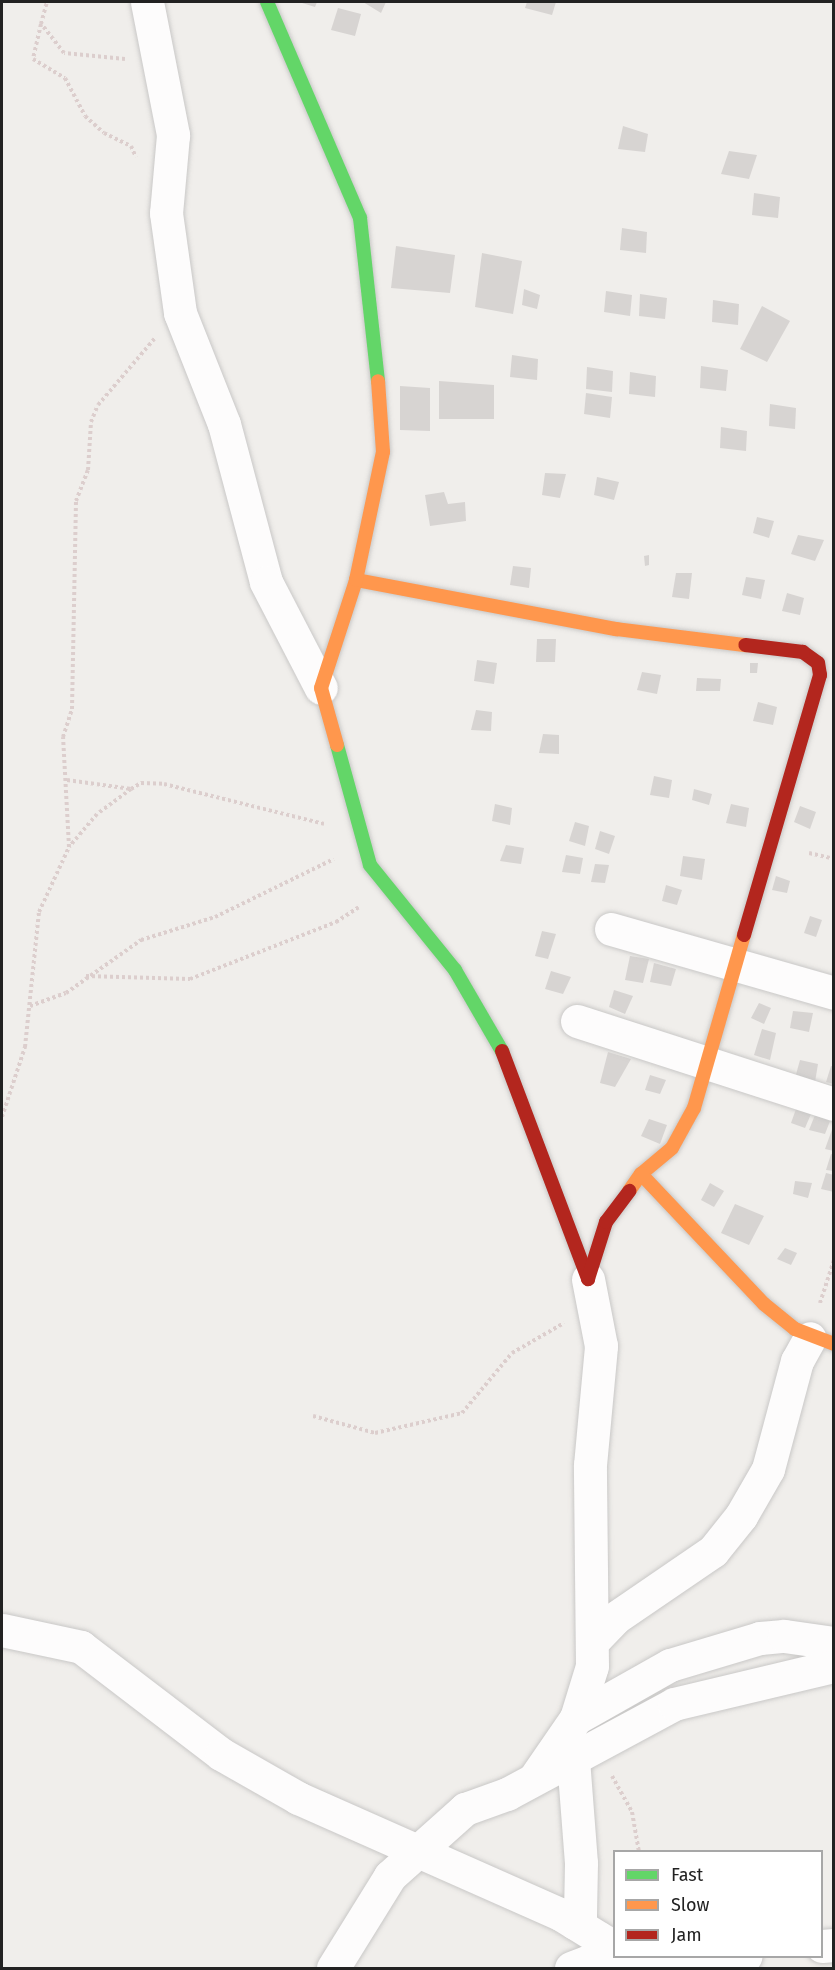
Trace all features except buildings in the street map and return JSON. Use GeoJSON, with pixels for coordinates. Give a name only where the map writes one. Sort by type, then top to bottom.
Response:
{"type":"FeatureCollection","features":[{"type":"Feature","properties":{"kind":"street"},"geometry":{"type":"LineString","coordinates":[[147,2],[157,65],[173,135],[166,213],[178,306],[190,349],[224,424],[266,582],[321,688],[370,865],[456,970],[510,1066],[591,1292],[601,1346],[590,1465],[592,1666],[576,1718],[534,1780]]}},
{"type":"Feature","properties":{"kind":"street"},"geometry":{"type":"LineString","coordinates":[[267,2],[360,218],[371,289],[383,452],[356,580],[321,688]]}},
{"type":"Feature","properties":{"kind":"street"},"geometry":{"type":"LineString","coordinates":[[356,580],[616,628],[812,656],[820,675],[694,1108],[672,1148],[641,1174],[606,1222],[591,1292]]}},
{"type":"Feature","properties":{"kind":"street"},"geometry":{"type":"LineString","coordinates":[[611,929],[834,993]]}},
{"type":"Feature","properties":{"kind":"street"},"geometry":{"type":"LineString","coordinates":[[577,1021],[707,1067],[834,1104]]}},
{"type":"Feature","properties":{"kind":"street"},"geometry":{"type":"LineString","coordinates":[[592,1642],[615,1618],[713,1551],[741,1516],[768,1469],[797,1361],[822,1341],[764,1304],[641,1174]]}},
{"type":"Feature","properties":{"kind":"street"},"geometry":{"type":"LineString","coordinates":[[2,1630],[81,1647],[221,1754],[412,1852],[575,1923],[613,1946]]}},
{"type":"Feature","properties":{"kind":"street"},"geometry":{"type":"LineString","coordinates":[[576,1718],[681,1662],[772,1637],[834,1643]]}},
{"type":"Feature","properties":{"kind":"street"},"geometry":{"type":"LineString","coordinates":[[333,1968],[390,1876],[412,1852],[465,1809],[534,1780],[674,1704],[834,1666]]}},
{"type":"Feature","properties":{"kind":"street"},"geometry":{"type":"LineString","coordinates":[[575,1923],[580,1917],[586,1751]]}},
{"type":"Feature","properties":{"kind":"street"},"geometry":{"type":"LineString","coordinates":[[572,1968],[589,1961],[613,1957]]}},
{"type":"Feature","properties":{"kind":"street"},"geometry":{"type":"LineString","coordinates":[[641,1958],[665,1965],[727,1958]]}},
{"type":"Feature","properties":{"kind":"path"},"geometry":{"type":"LineString","coordinates":[[47,2],[33,59],[65,78],[71,96],[104,133],[132,146],[143,166],[168,179]]}},
{"type":"Feature","properties":{"kind":"path"},"geometry":{"type":"LineString","coordinates":[[41,24],[64,53],[157,65]]}},
{"type":"Feature","properties":{"kind":"path"},"geometry":{"type":"LineString","coordinates":[[69,847],[63,737],[72,709],[71,524],[88,470],[91,422],[109,388],[178,306]]}},
{"type":"Feature","properties":{"kind":"path"},"geometry":{"type":"LineString","coordinates":[[67,780],[131,789]]}},
{"type":"Feature","properties":{"kind":"path"},"geometry":{"type":"LineString","coordinates":[[2,1117],[26,1047],[39,912],[69,847],[98,814],[141,783],[164,784],[230,805],[362,832]]}},
{"type":"Feature","properties":{"kind":"path"},"geometry":{"type":"LineString","coordinates":[[30,1006],[66,993],[85,976],[141,940],[215,917],[366,846]]}},
{"type":"Feature","properties":{"kind":"path"},"geometry":{"type":"LineString","coordinates":[[809,853],[834,859]]}},
{"type":"Feature","properties":{"kind":"path"},"geometry":{"type":"LineString","coordinates":[[85,976],[190,979],[336,922],[387,888]]}},
{"type":"Feature","properties":{"kind":"path"},"geometry":{"type":"LineString","coordinates":[[822,1341],[834,1260]]}},
{"type":"Feature","properties":{"kind":"path"},"geometry":{"type":"LineString","coordinates":[[313,1416],[375,1433],[462,1413],[512,1353],[591,1292]]}},
{"type":"Feature","properties":{"kind":"path"},"geometry":{"type":"LineString","coordinates":[[586,1751],[632,1812],[639,1850]]}},
{"type":"Feature","properties":{"kind":"traffic: fast"},"geometry":{"type":"LineString","coordinates":[[267,2],[360,218],[378,381]]}},
{"type":"Feature","properties":{"kind":"traffic: fast"},"geometry":{"type":"LineString","coordinates":[[337,745],[370,865],[455,970],[502,1051]]}},
{"type":"Feature","properties":{"kind":"traffic: slow"},"geometry":{"type":"LineString","coordinates":[[337,745],[321,688],[356,580],[383,452],[378,381]]}},
{"type":"Feature","properties":{"kind":"traffic: slow"},"geometry":{"type":"LineString","coordinates":[[356,580],[616,629],[745,645]]}},
{"type":"Feature","properties":{"kind":"traffic: slow"},"geometry":{"type":"LineString","coordinates":[[641,1174],[672,1148],[694,1108],[744,935]]}},
{"type":"Feature","properties":{"kind":"traffic: slow"},"geometry":{"type":"LineString","coordinates":[[629,1191],[641,1174],[764,1304],[795,1329],[834,1344]]}},
{"type":"Feature","properties":{"kind":"traffic: jam"},"geometry":{"type":"LineString","coordinates":[[744,935],[820,675],[818,663],[803,652],[745,645]]}},
{"type":"Feature","properties":{"kind":"traffic: jam"},"geometry":{"type":"LineString","coordinates":[[502,1051],[588,1279],[606,1222],[629,1191]]}}]}
